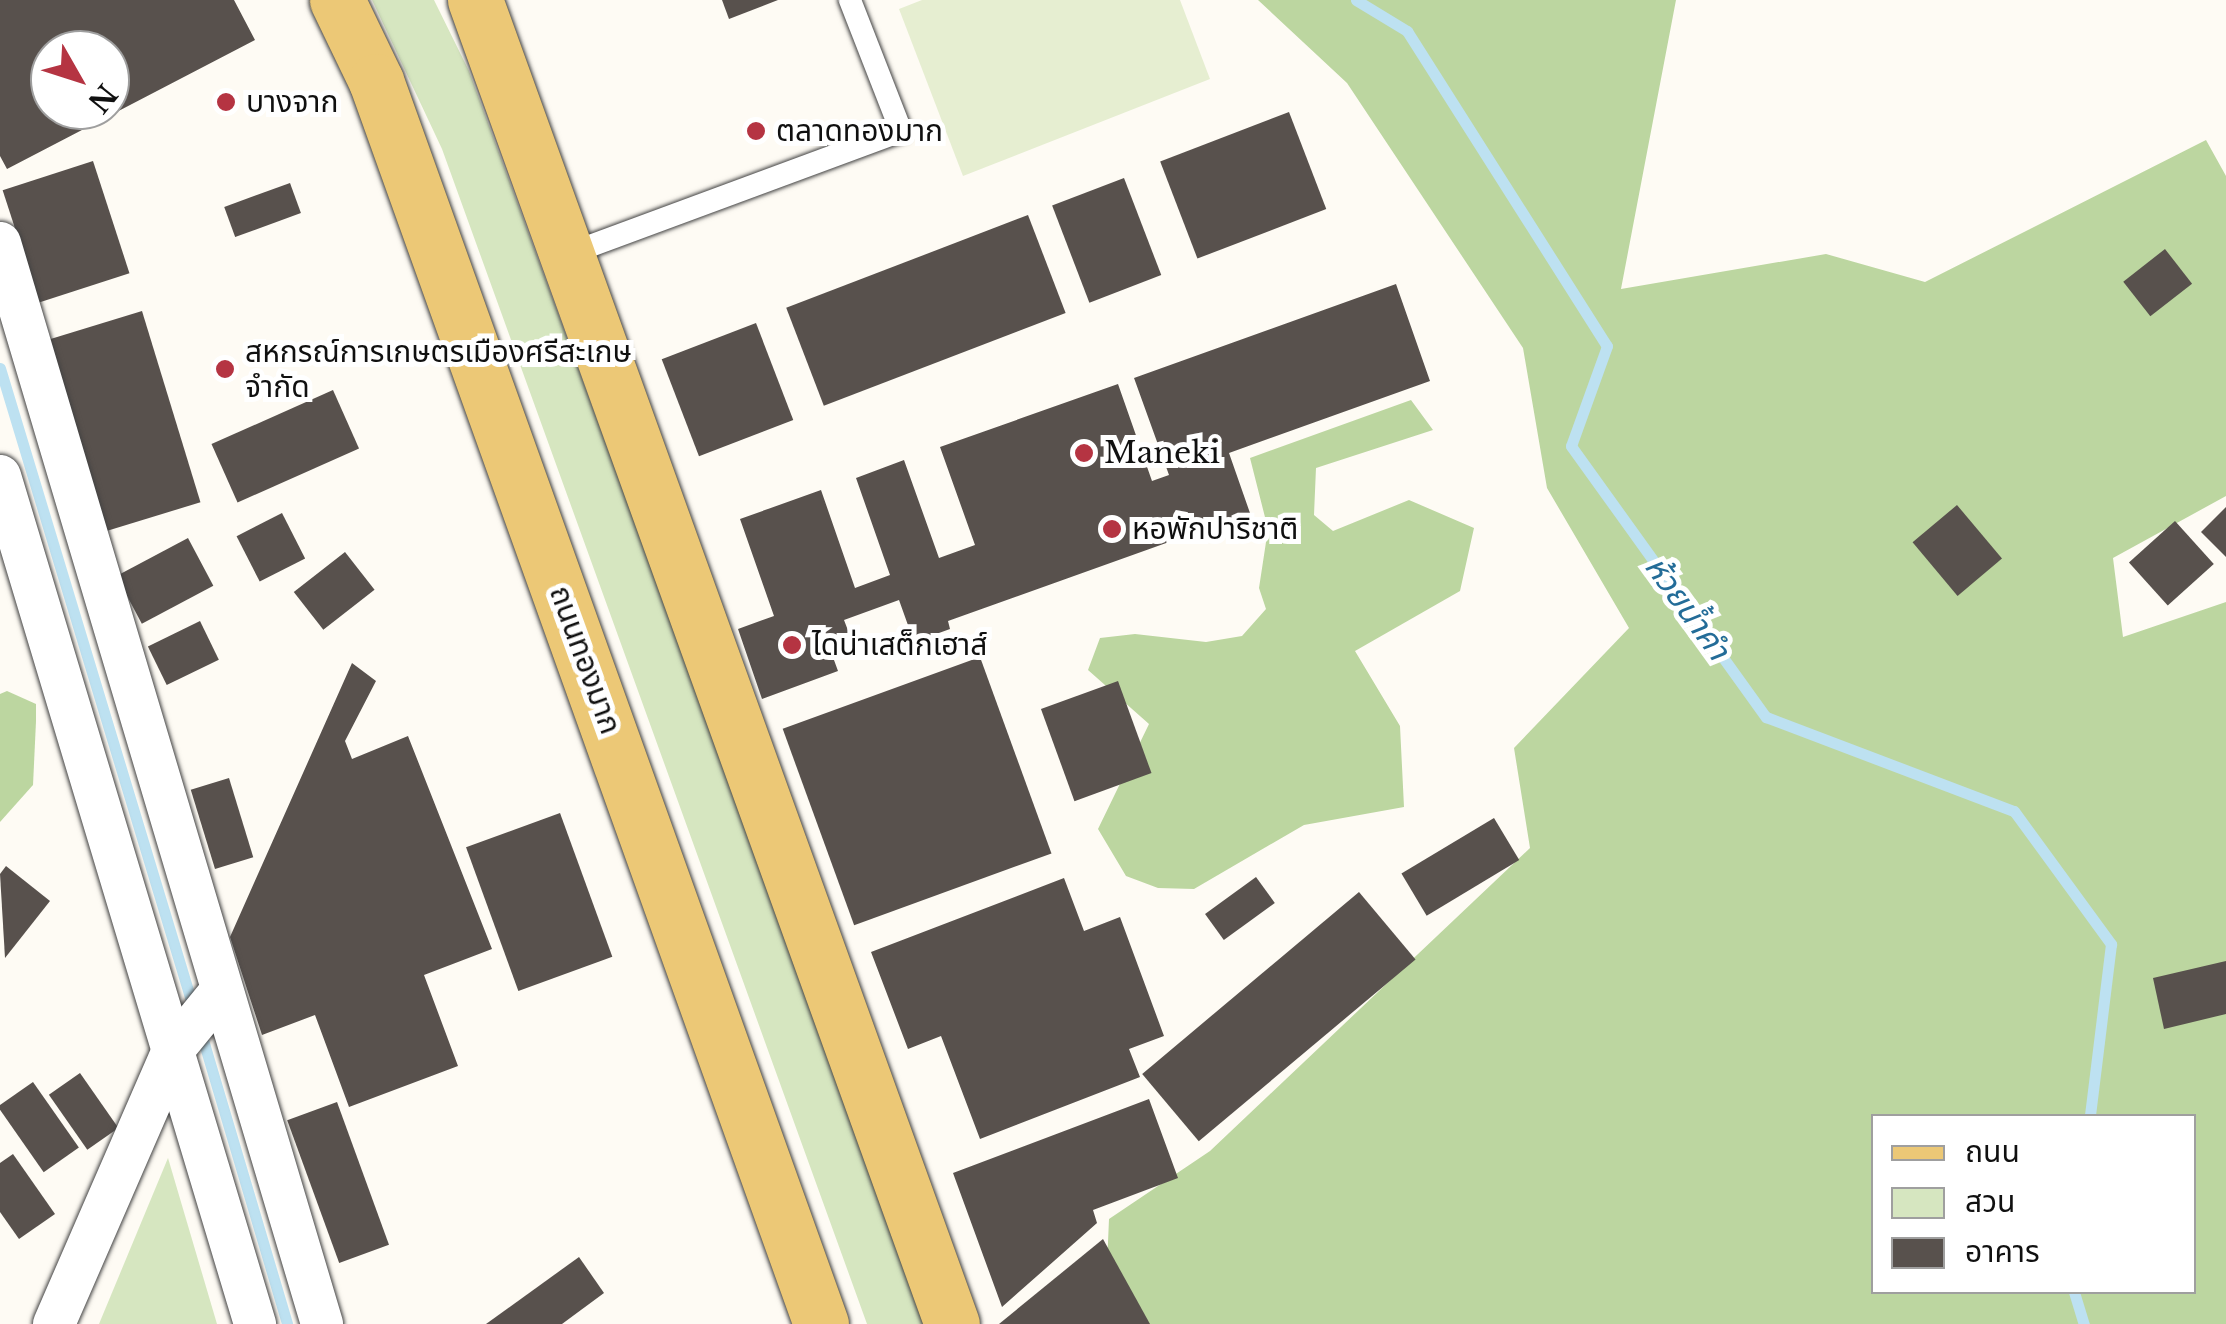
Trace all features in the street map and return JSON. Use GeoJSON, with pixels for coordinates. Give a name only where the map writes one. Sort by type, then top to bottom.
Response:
{"type":"FeatureCollection","features":[{"type":"Feature","properties":{"kind":"main road","name":"ถนนทองมาก"},"geometry":{"type":"LineString","coordinates":[[337,0],[402,153],[821,1324]]}},
{"type":"Feature","properties":{"kind":"main road"},"geometry":{"type":"LineString","coordinates":[[476,0],[571,252],[952,1324]]}},
{"type":"Feature","properties":{"kind":"street"},"geometry":{"type":"LineString","coordinates":[[0,242],[322,1324]]}},
{"type":"Feature","properties":{"kind":"street"},"geometry":{"type":"LineString","coordinates":[[0,476],[255,1324]]}},
{"type":"Feature","properties":{"kind":"street"},"geometry":{"type":"LineString","coordinates":[[54,1324],[173,1050],[222,990]]}},
{"type":"Feature","properties":{"kind":"lane"},"geometry":{"type":"LineString","coordinates":[[571,252],[901,131],[850,0]]}},
{"type":"Feature","properties":{"kind":"green space"},"geometry":{"type":"Polygon","coordinates":[[[372,0],[434,0],[469,71],[929,1324],[867,1324],[442,149],[372,0]]]}},
{"type":"Feature","properties":{"kind":"green space"},"geometry":{"type":"Polygon","coordinates":[[[922,0],[1180,0],[1210,79],[963,176],[899,9],[922,0]]]}},
{"type":"Feature","properties":{"kind":"green space"},"geometry":{"type":"Polygon","coordinates":[[[1258,0],[1676,0],[1621,289],[1826,254],[1925,282],[2206,140],[2226,176],[2226,496],[2113,558],[2123,637],[2226,602],[2226,1324],[1121,1324],[1106,1288],[1109,1219],[1210,1151],[1530,848],[1514,748],[1629,628],[1547,488],[1523,348],[1347,83],[1258,0]]]}},
{"type":"Feature","properties":{"kind":"green space"},"geometry":{"type":"Polygon","coordinates":[[[1411,400],[1433,430],[1316,468],[1314,515],[1333,531],[1409,500],[1474,528],[1460,591],[1355,651],[1400,726],[1404,807],[1304,825],[1194,889],[1158,888],[1126,876],[1098,829],[1149,724],[1088,670],[1100,638],[1135,634],[1206,642],[1242,636],[1266,609],[1259,588],[1268,529],[1250,458],[1411,400]]]}},
{"type":"Feature","properties":{"kind":"green space"},"geometry":{"type":"Polygon","coordinates":[[[7,691],[36,704],[33,785],[0,822],[0,694],[7,691]]]}},
{"type":"Feature","properties":{"kind":"green space"},"geometry":{"type":"Polygon","coordinates":[[[168,1158],[217,1324],[99,1324],[168,1158]]]}},
{"type":"Feature","properties":{"kind":"building"},"geometry":{"type":"Polygon","coordinates":[[[0,0],[234,0],[255,40],[130,105],[130,30],[30,30],[30,130],[82,130],[7,169],[0,156],[0,0]]]}},
{"type":"Feature","properties":{"kind":"building"},"geometry":{"type":"Polygon","coordinates":[[[722,0],[778,0],[729,19],[722,0]]]}},
{"type":"Feature","properties":{"kind":"building"},"geometry":{"type":"Polygon","coordinates":[[[1289,112],[1326,209],[1197,259],[1160,161],[1289,112]]]}},
{"type":"Feature","properties":{"kind":"building"},"geometry":{"type":"Polygon","coordinates":[[[93,161],[129,273],[39,303],[3,190],[93,161]]]}},
{"type":"Feature","properties":{"kind":"building"},"geometry":{"type":"Polygon","coordinates":[[[1124,178],[1161,275],[1089,303],[1052,206],[1124,178]]]}},
{"type":"Feature","properties":{"kind":"building"},"geometry":{"type":"Polygon","coordinates":[[[290,183],[301,213],[235,237],[224,207],[290,183]]]}},
{"type":"Feature","properties":{"kind":"building"},"geometry":{"type":"Polygon","coordinates":[[[1028,215],[1066,313],[824,406],[786,308],[1028,215]]]}},
{"type":"Feature","properties":{"kind":"building"},"geometry":{"type":"Polygon","coordinates":[[[2165,249],[2192,284],[2150,316],[2123,282],[2165,249]]]}},
{"type":"Feature","properties":{"kind":"building"},"geometry":{"type":"Polygon","coordinates":[[[1396,284],[1430,381],[1229,453],[1250,513],[948,621],[950,629],[914,642],[899,600],[844,620],[852,641],[830,649],[838,671],[762,699],[738,629],[774,616],[740,519],[821,490],[855,588],[890,575],[856,478],[904,460],[939,558],[975,545],[940,447],[1118,384],[1152,481],[1169,475],[1134,378],[1396,284]]]}},
{"type":"Feature","properties":{"kind":"building"},"geometry":{"type":"Polygon","coordinates":[[[142,311],[200,502],[106,531],[47,340],[142,311]]]}},
{"type":"Feature","properties":{"kind":"building"},"geometry":{"type":"Polygon","coordinates":[[[756,323],[793,420],[699,456],[662,359],[756,323]]]}},
{"type":"Feature","properties":{"kind":"building"},"geometry":{"type":"Polygon","coordinates":[[[333,390],[359,448],[238,503],[211,444],[333,390]]]}},
{"type":"Feature","properties":{"kind":"building"},"geometry":{"type":"Polygon","coordinates":[[[1957,505],[2002,559],[1958,596],[1913,542],[1957,505]]]}},
{"type":"Feature","properties":{"kind":"building"},"geometry":{"type":"Polygon","coordinates":[[[2226,507],[2226,557],[2201,532],[2226,507]]]}},
{"type":"Feature","properties":{"kind":"building"},"geometry":{"type":"Polygon","coordinates":[[[282,513],[305,558],[260,582],[237,536],[282,513]]]}},
{"type":"Feature","properties":{"kind":"building"},"geometry":{"type":"Polygon","coordinates":[[[2175,521],[2214,564],[2168,606],[2129,562],[2175,521]]]}},
{"type":"Feature","properties":{"kind":"building"},"geometry":{"type":"Polygon","coordinates":[[[188,538],[213,586],[142,624],[116,576],[188,538]]]}},
{"type":"Feature","properties":{"kind":"building"},"geometry":{"type":"Polygon","coordinates":[[[345,552],[375,590],[323,630],[294,592],[345,552]]]}},
{"type":"Feature","properties":{"kind":"building"},"geometry":{"type":"Polygon","coordinates":[[[200,621],[219,660],[167,685],[148,646],[200,621]]]}},
{"type":"Feature","properties":{"kind":"building"},"geometry":{"type":"Polygon","coordinates":[[[980,657],[1051,853],[854,925],[783,729],[980,657]]]}},
{"type":"Feature","properties":{"kind":"building"},"geometry":{"type":"Polygon","coordinates":[[[352,663],[376,681],[345,741],[352,759],[408,736],[492,949],[424,975],[458,1066],[349,1107],[315,1015],[262,1035],[230,937],[352,663]]]}},
{"type":"Feature","properties":{"kind":"building"},"geometry":{"type":"Polygon","coordinates":[[[1118,681],[1152,773],[1074,801],[1041,709],[1118,681]]]}},
{"type":"Feature","properties":{"kind":"building"},"geometry":{"type":"Polygon","coordinates":[[[229,778],[253,857],[215,869],[191,790],[229,778]]]}},
{"type":"Feature","properties":{"kind":"building"},"geometry":{"type":"Polygon","coordinates":[[[560,813],[612,957],[518,991],[466,847],[560,813]]]}},
{"type":"Feature","properties":{"kind":"building"},"geometry":{"type":"Polygon","coordinates":[[[1494,818],[1519,860],[1427,916],[1401,874],[1494,818]]]}},
{"type":"Feature","properties":{"kind":"building"},"geometry":{"type":"Polygon","coordinates":[[[6,866],[50,901],[5,958],[0,874],[6,866]]]}},
{"type":"Feature","properties":{"kind":"building"},"geometry":{"type":"Polygon","coordinates":[[[1256,877],[1275,903],[1224,940],[1205,914],[1256,877]]]}},
{"type":"Feature","properties":{"kind":"building"},"geometry":{"type":"Polygon","coordinates":[[[1064,878],[1084,931],[1120,917],[1164,1036],[1129,1049],[1140,1077],[980,1139],[941,1036],[908,1049],[871,952],[1064,878]]]}},
{"type":"Feature","properties":{"kind":"building"},"geometry":{"type":"Polygon","coordinates":[[[1359,892],[1416,959],[1199,1141],[1142,1074],[1359,892]]]}},
{"type":"Feature","properties":{"kind":"building"},"geometry":{"type":"Polygon","coordinates":[[[2226,961],[2226,1014],[2164,1029],[2153,978],[2226,961]]]}},
{"type":"Feature","properties":{"kind":"building"},"geometry":{"type":"Polygon","coordinates":[[[80,1073],[118,1128],[87,1150],[49,1095],[80,1073]]]}},
{"type":"Feature","properties":{"kind":"building"},"geometry":{"type":"Polygon","coordinates":[[[33,1082],[79,1148],[44,1172],[0,1110],[0,1105],[33,1082]]]}},
{"type":"Feature","properties":{"kind":"building"},"geometry":{"type":"Polygon","coordinates":[[[1149,1099],[1178,1178],[1093,1210],[1097,1223],[1002,1307],[953,1173],[1149,1099]]]}},
{"type":"Feature","properties":{"kind":"building"},"geometry":{"type":"Polygon","coordinates":[[[337,1102],[389,1245],[339,1263],[287,1120],[337,1102]]]}},
{"type":"Feature","properties":{"kind":"building"},"geometry":{"type":"Polygon","coordinates":[[[13,1154],[55,1214],[19,1239],[0,1212],[0,1163],[13,1154]]]}},
{"type":"Feature","properties":{"kind":"building"},"geometry":{"type":"Polygon","coordinates":[[[1103,1239],[1150,1324],[999,1324],[1103,1239]]]}},
{"type":"Feature","properties":{"kind":"building"},"geometry":{"type":"Polygon","coordinates":[[[579,1257],[604,1293],[562,1324],[486,1324],[579,1257]]]}},
{"type":"Feature","properties":{"kind":"waterway","name":"ห้วยน้ำคำ"},"geometry":{"type":"LineString","coordinates":[[1356,0],[1407,31],[1607,346],[1571,446],[1766,717],[2014,811],[2111,944],[2090,1114]]}},
{"type":"Feature","properties":{"kind":"waterway"},"geometry":{"type":"LineString","coordinates":[[0,368],[194,1010]]}},
{"type":"Feature","properties":{"kind":"waterway"},"geometry":{"type":"LineString","coordinates":[[201,1033],[287,1324]]}},
{"type":"Feature","properties":{"kind":"waterway","name":"ห้วยน้ำคำ"},"geometry":{"type":"LineString","coordinates":[[2075,1294],[2084,1324]]}},
{"type":"Feature","properties":{"kind":"place","name":"บางจาก"},"geometry":{"type":"Point","coordinates":[226,102]}},
{"type":"Feature","properties":{"kind":"place","name":"ตลาดทองมาก"},"geometry":{"type":"Point","coordinates":[756,131]}},
{"type":"Feature","properties":{"kind":"place","name":"สหกรณ์การเกษตรเมืองศรีสะเกษ จำกัด"},"geometry":{"type":"Point","coordinates":[225,369]}},
{"type":"Feature","properties":{"kind":"place","name":"Maneki"},"geometry":{"type":"Point","coordinates":[1084,453]}},
{"type":"Feature","properties":{"kind":"place","name":"หอพักปาริชาติ"},"geometry":{"type":"Point","coordinates":[1112,529]}},
{"type":"Feature","properties":{"kind":"place","name":"ไดน่าเสต็กเฮาส์"},"geometry":{"type":"Point","coordinates":[792,645]}}]}
